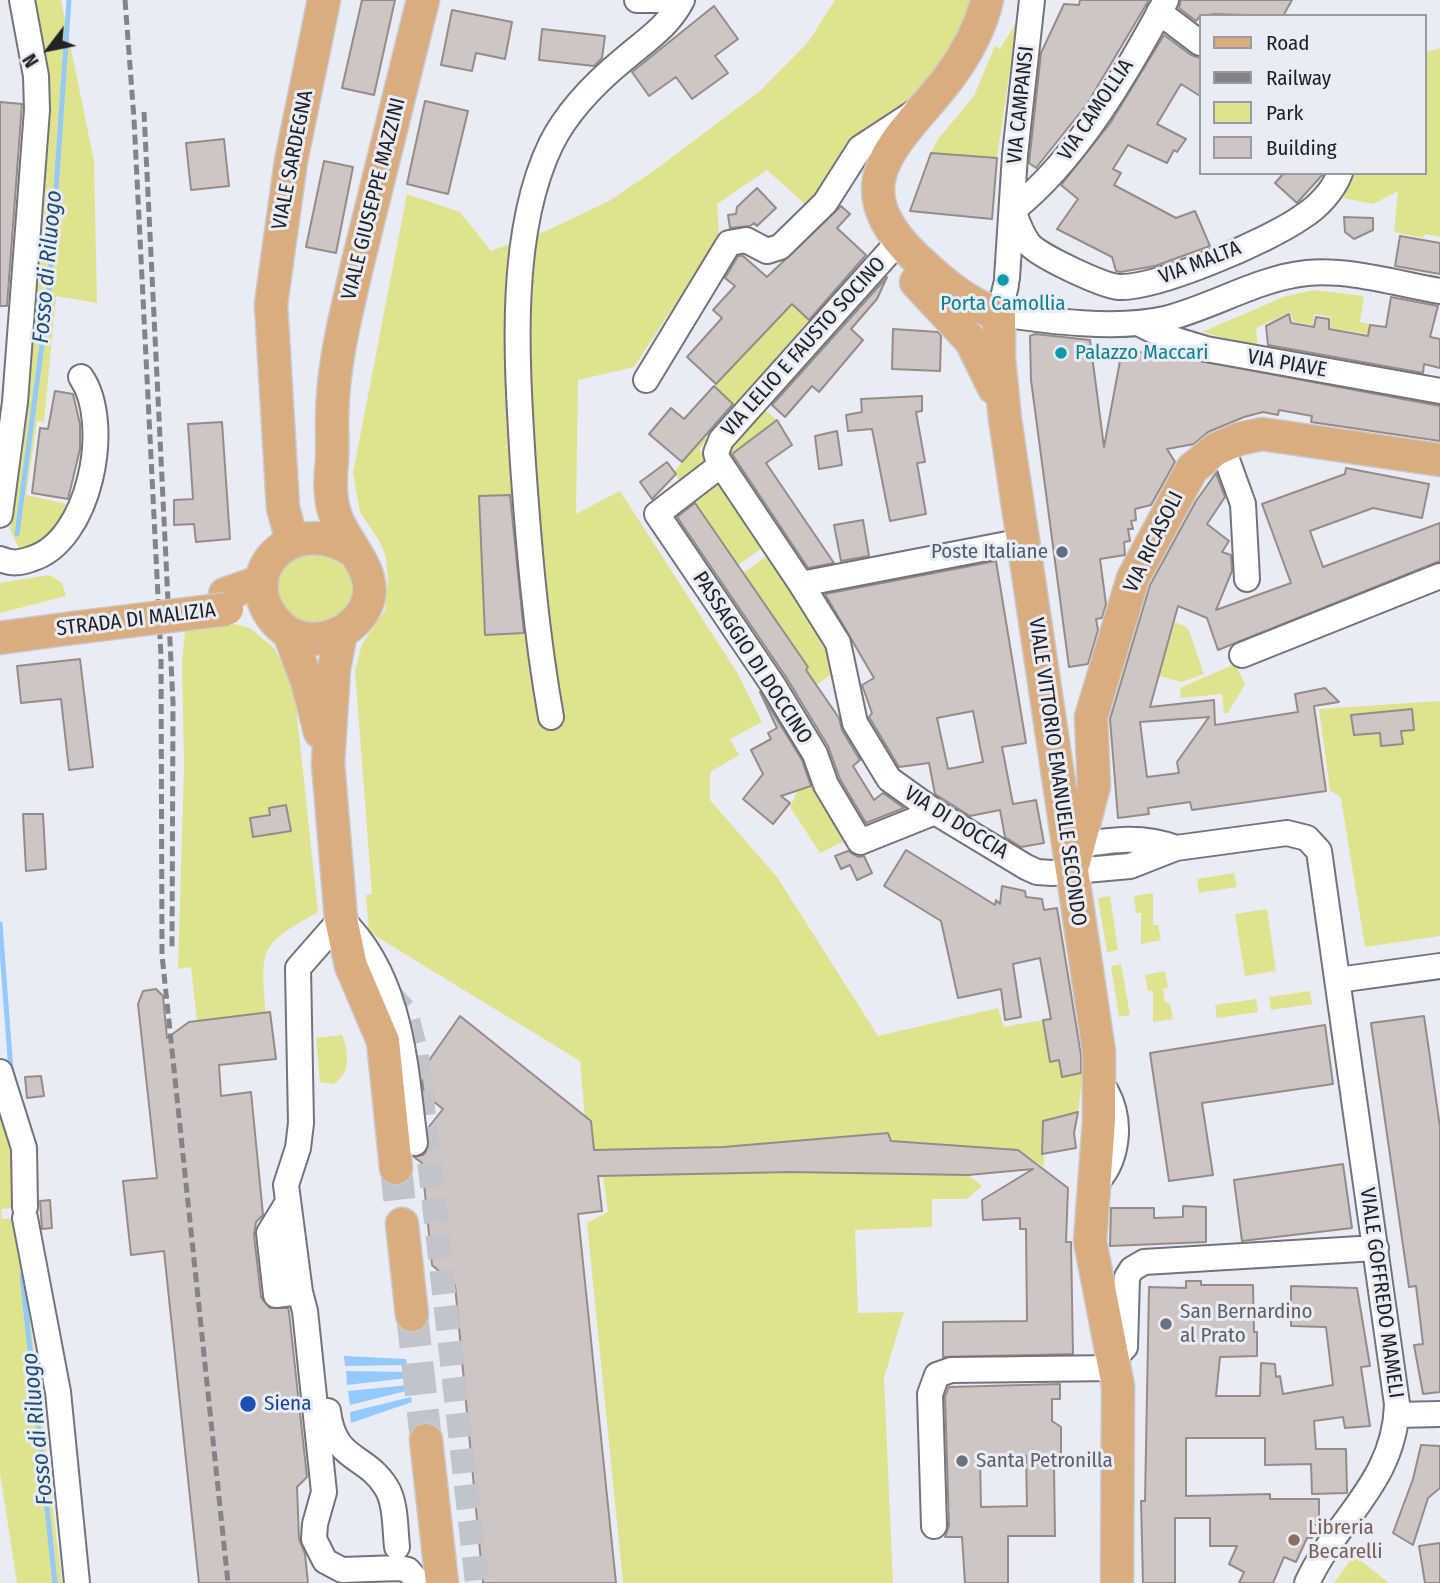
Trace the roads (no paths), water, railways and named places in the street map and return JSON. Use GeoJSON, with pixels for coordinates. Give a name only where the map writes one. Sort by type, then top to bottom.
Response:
{"type":"FeatureCollection","features":[{"type":"Feature","properties":{"kind":"main road","name":"VIALE SARDEGNA"},"geometry":{"type":"LineString","coordinates":[[283,555],[260,379],[270,321],[285,194],[324,0]]}},
{"type":"Feature","properties":{"kind":"main road","name":"VIALE GIUSEPPE MAZZINI"},"geometry":{"type":"LineString","coordinates":[[328,763],[307,681],[281,625],[266,605],[332,399],[345,319],[423,0]]}},
{"type":"Feature","properties":{"kind":"main road"},"geometry":{"type":"LineString","coordinates":[[987,0],[978,29],[964,55],[925,106],[900,133],[888,153],[880,176],[879,201],[893,247],[971,341],[983,363],[1005,419]]}},
{"type":"Feature","properties":{"kind":"main road"},"geometry":{"type":"LineString","coordinates":[[893,247],[981,307],[1004,292]]}},
{"type":"Feature","properties":{"kind":"main road","name":"VIALE VITTORIO EMANUELE SECONDO"},"geometry":{"type":"LineString","coordinates":[[1004,292],[999,359],[1005,419],[1073,854],[1098,1042],[1101,1083],[1090,1230],[1091,1252],[1115,1363],[1119,1401],[1118,1583]]}},
{"type":"Feature","properties":{"kind":"main road","name":"VIALE GIUSEPPE MAZZINI"},"geometry":{"type":"LineString","coordinates":[[332,399],[331,497],[340,525],[369,578],[370,595],[355,622],[341,633],[332,689],[328,763],[341,919],[351,966],[383,1041],[405,1156]]}},
{"type":"Feature","properties":{"kind":"main road","name":"VIA RICASOLI"},"geometry":{"type":"LineString","coordinates":[[1073,854],[1094,786],[1090,723],[1129,587],[1183,481],[1203,457],[1222,446],[1247,437],[1270,435],[1440,460]]}},
{"type":"Feature","properties":{"kind":"main road"},"geometry":{"type":"LineString","coordinates":[[283,555],[331,539],[355,552]]}},
{"type":"Feature","properties":{"kind":"main road","name":"STRADA DI MALIZIA"},"geometry":{"type":"LineString","coordinates":[[226,601],[283,555]]}},
{"type":"Feature","properties":{"kind":"main road","name":"STRADA DI MALIZIA"},"geometry":{"type":"LineString","coordinates":[[0,622],[72,620],[226,601],[281,625]]}},
{"type":"Feature","properties":{"kind":"main road","name":"STRADA DI MALIZIA"},"geometry":{"type":"LineString","coordinates":[[0,638],[72,620]]}},
{"type":"Feature","properties":{"kind":"main road"},"geometry":{"type":"LineString","coordinates":[[281,625],[307,639],[325,638],[341,633]]}},
{"type":"Feature","properties":{"kind":"main road"},"geometry":{"type":"LineString","coordinates":[[402,1224],[412,1315]]}},
{"type":"Feature","properties":{"kind":"main road"},"geometry":{"type":"LineString","coordinates":[[426,1440],[442,1583]]}},
{"type":"Feature","properties":{"kind":"street"},"geometry":{"type":"LineString","coordinates":[[0,515],[14,412],[37,110],[33,52],[22,0]]}},
{"type":"Feature","properties":{"kind":"street"},"geometry":{"type":"LineString","coordinates":[[637,0],[661,0]]}},
{"type":"Feature","properties":{"kind":"street"},"geometry":{"type":"LineString","coordinates":[[551,717],[533,598],[519,407],[518,310],[524,242],[545,159],[563,124],[591,88],[665,25],[682,0]]}},
{"type":"Feature","properties":{"kind":"street","name":"VIA CAMPANSI"},"geometry":{"type":"LineString","coordinates":[[1004,292],[1013,210],[1015,155],[1032,0]]}},
{"type":"Feature","properties":{"kind":"street"},"geometry":{"type":"LineString","coordinates":[[1162,6],[1198,41]]}},
{"type":"Feature","properties":{"kind":"street","name":"VIA CAMOLLIA"},"geometry":{"type":"LineString","coordinates":[[1013,210],[1048,178],[1082,134],[1162,6]]}},
{"type":"Feature","properties":{"kind":"street"},"geometry":{"type":"LineString","coordinates":[[646,380],[729,243],[746,240],[767,251],[780,247],[830,197],[860,149],[925,106]]}},
{"type":"Feature","properties":{"kind":"street","name":"VIA MALTA"},"geometry":{"type":"LineString","coordinates":[[1013,210],[1025,239],[1041,253],[1113,287],[1147,283],[1200,265],[1290,225],[1319,204],[1339,175]]}},
{"type":"Feature","properties":{"kind":"street","name":"VIA LELIO E FAUSTO SOCINO"},"geometry":{"type":"LineString","coordinates":[[801,584],[721,465],[716,453],[721,440],[893,247]]}},
{"type":"Feature","properties":{"kind":"street"},"geometry":{"type":"LineString","coordinates":[[1004,292],[1138,323],[1183,314],[1281,278],[1305,273],[1336,273],[1440,291]]}},
{"type":"Feature","properties":{"kind":"street","name":"VIA PIAVE"},"geometry":{"type":"LineString","coordinates":[[1138,323],[1166,337],[1206,349],[1440,391]]}},
{"type":"Feature","properties":{"kind":"street"},"geometry":{"type":"LineString","coordinates":[[0,559],[15,563],[49,553],[72,527],[83,507],[95,418],[91,393],[81,377]]}},
{"type":"Feature","properties":{"kind":"street"},"geometry":{"type":"LineString","coordinates":[[1222,446],[1244,510],[1247,579]]}},
{"type":"Feature","properties":{"kind":"street","name":"PASSAGGIO DI DOCCINO"},"geometry":{"type":"LineString","coordinates":[[721,465],[657,514],[773,685],[815,754],[826,785],[860,842],[934,812]]}},
{"type":"Feature","properties":{"kind":"street"},"geometry":{"type":"LineString","coordinates":[[801,584],[1023,541]]}},
{"type":"Feature","properties":{"kind":"street"},"geometry":{"type":"LineString","coordinates":[[1242,655],[1440,576]]}},
{"type":"Feature","properties":{"kind":"street","name":"VIA DI DOCCIA"},"geometry":{"type":"LineString","coordinates":[[801,584],[838,643],[850,706],[864,742],[889,779],[934,812],[1032,870],[1052,873],[1073,854],[1130,866],[1176,848]]}},
{"type":"Feature","properties":{"kind":"street","name":"VIALE GOFFREDO MAMELI"},"geometry":{"type":"LineString","coordinates":[[1176,848],[1287,833],[1298,834],[1311,841],[1321,861],[1394,1374],[1396,1415],[1391,1444],[1378,1478],[1326,1550],[1307,1583]]}},
{"type":"Feature","properties":{"kind":"street"},"geometry":{"type":"LineString","coordinates":[[341,919],[298,968],[302,1061],[301,1122],[298,1148],[286,1179],[289,1213],[310,1247],[332,1435],[340,1446],[387,1489],[397,1547]]}},
{"type":"Feature","properties":{"kind":"street"},"geometry":{"type":"LineString","coordinates":[[1338,980],[1440,966]]}},
{"type":"Feature","properties":{"kind":"street"},"geometry":{"type":"LineString","coordinates":[[0,1072],[24,1148],[25,1212],[58,1392],[78,1583]]}},
{"type":"Feature","properties":{"kind":"street"},"geometry":{"type":"LineString","coordinates":[[1093,1187],[1110,1166],[1115,1147],[1113,1110],[1101,1083]]}},
{"type":"Feature","properties":{"kind":"street"},"geometry":{"type":"LineString","coordinates":[[1090,1230],[1080,1212],[1078,1184],[1083,1165],[1098,1140]]}},
{"type":"Feature","properties":{"kind":"street"},"geometry":{"type":"LineString","coordinates":[[289,1213],[269,1233],[276,1295],[300,1292],[305,1311],[324,1492],[314,1530],[318,1553],[333,1567],[408,1570],[419,1583]]}},
{"type":"Feature","properties":{"kind":"street"},"geometry":{"type":"LineString","coordinates":[[934,1526],[930,1394],[937,1375],[951,1370],[1115,1363],[1125,1347],[1127,1277],[1132,1269],[1144,1262],[1376,1248]]}},
{"type":"Feature","properties":{"kind":"street"},"geometry":{"type":"LineString","coordinates":[[1396,1415],[1440,1414]]}},
{"type":"Feature","properties":{"kind":"water"},"geometry":{"type":"Polygon","coordinates":[[[344,1356],[406,1359],[407,1365],[345,1366],[344,1356]]]}},
{"type":"Feature","properties":{"kind":"water"},"geometry":{"type":"Polygon","coordinates":[[[346,1371],[408,1372],[408,1378],[347,1385],[346,1371]]]}},
{"type":"Feature","properties":{"kind":"water"},"geometry":{"type":"Polygon","coordinates":[[[409,1385],[410,1390],[350,1405],[348,1391],[409,1385]]]}},
{"type":"Feature","properties":{"kind":"water"},"geometry":{"type":"Polygon","coordinates":[[[411,1397],[412,1402],[351,1423],[350,1412],[411,1397]]]}},
{"type":"Feature","properties":{"kind":"waterway","name":"Fosso di Riluogo"},"geometry":{"type":"LineString","coordinates":[[17,534],[49,291],[69,0]]}},
{"type":"Feature","properties":{"kind":"waterway","name":"Fosso di Riluogo"},"geometry":{"type":"LineString","coordinates":[[0,924],[11,1071]]}},
{"type":"Feature","properties":{"kind":"waterway","name":"Fosso di Riluogo"},"geometry":{"type":"LineString","coordinates":[[22,1275],[55,1583]]}},
{"type":"Feature","properties":{"kind":"tunnel"},"geometry":{"type":"LineString","coordinates":[[388,992],[406,1012],[417,1055],[477,1583]]}},
{"type":"Feature","properties":{"kind":"tunnel"},"geometry":{"type":"LineString","coordinates":[[396,1168],[402,1224]]}},
{"type":"Feature","properties":{"kind":"tunnel"},"geometry":{"type":"LineString","coordinates":[[412,1315],[426,1440]]}},
{"type":"Feature","properties":{"kind":"railway"},"geometry":{"type":"LineString","coordinates":[[125,0],[134,119],[161,656],[162,955],[228,1583]]}},
{"type":"Feature","properties":{"kind":"railway"},"geometry":{"type":"LineString","coordinates":[[144,112],[173,703],[172,947]]}},
{"type":"Feature","properties":{"kind":"place","name":"Porta Camollia"},"geometry":{"type":"Point","coordinates":[1003,280]}},
{"type":"Feature","properties":{"kind":"place","name":"Palazzo Maccari"},"geometry":{"type":"Point","coordinates":[1061,353]}},
{"type":"Feature","properties":{"kind":"place","name":"Poste Italiane"},"geometry":{"type":"Point","coordinates":[1062,552]}},
{"type":"Feature","properties":{"kind":"place","name":"San Bernardino al Prato"},"geometry":{"type":"Point","coordinates":[1166,1324]}},
{"type":"Feature","properties":{"kind":"place","name":"Siena"},"geometry":{"type":"Point","coordinates":[248,1404]}},
{"type":"Feature","properties":{"kind":"place","name":"Santa Petronilla"},"geometry":{"type":"Point","coordinates":[962,1461]}},
{"type":"Feature","properties":{"kind":"place","name":"Libreria Becarelli"},"geometry":{"type":"Point","coordinates":[1294,1540]}}]}
